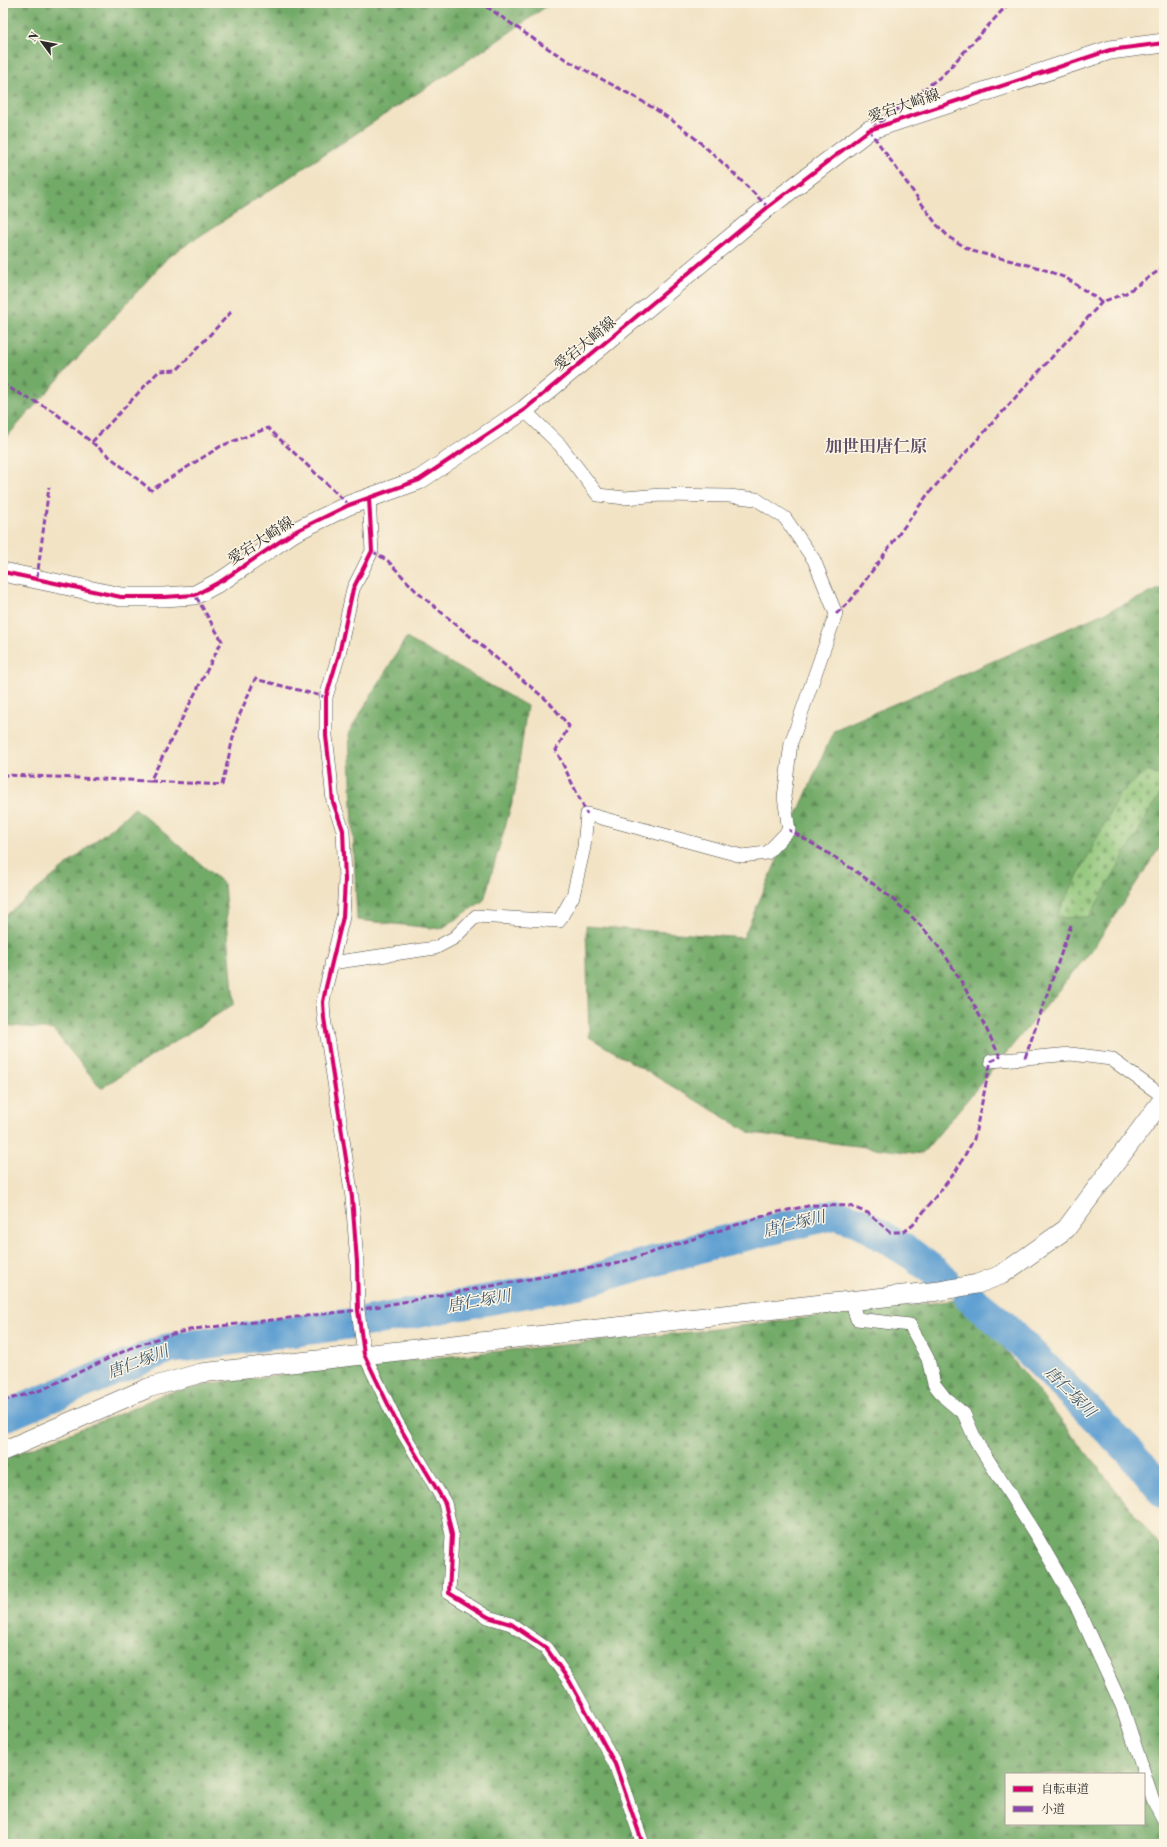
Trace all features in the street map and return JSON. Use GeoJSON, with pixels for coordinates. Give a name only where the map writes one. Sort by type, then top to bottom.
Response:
{"type":"FeatureCollection","features":[{"type":"Feature","properties":{"kind":"street","name":"愛宕大崎線"},"geometry":{"type":"LineString","coordinates":[[3,572],[121,597],[195,595],[223,580],[294,532],[349,506],[419,480],[524,410],[763,212],[869,130],[1110,50],[1164,43]]}},
{"type":"Feature","properties":{"kind":"street"},"geometry":{"type":"LineString","coordinates":[[331,963],[435,948],[454,938],[476,916],[559,921],[573,896],[584,847],[587,814],[742,856],[767,853],[789,830],[784,797],[791,743],[836,614],[814,560],[786,518],[756,499],[729,496],[661,495],[625,498],[598,495],[560,445],[524,410]]}},
{"type":"Feature","properties":{"kind":"street"},"geometry":{"type":"LineString","coordinates":[[369,498],[372,551],[353,589],[339,654],[326,697],[326,736],[333,802],[343,830],[345,880],[343,917],[323,1002],[324,1018],[352,1197],[357,1262],[358,1310],[364,1354],[396,1421],[445,1503],[452,1535],[449,1593],[488,1617],[511,1624],[546,1648],[570,1682],[615,1764],[643,1844]]}},
{"type":"Feature","properties":{"kind":"street"},"geometry":{"type":"LineString","coordinates":[[3,1451],[148,1388],[177,1378],[201,1373],[939,1291],[977,1284],[1001,1275],[1066,1229],[1164,1098],[1110,1059],[1071,1054],[991,1061]]}},
{"type":"Feature","properties":{"kind":"street"},"geometry":{"type":"LineString","coordinates":[[851,1301],[857,1319],[910,1326],[928,1359],[934,1384],[945,1398],[964,1414],[976,1441],[1037,1537],[1075,1603],[1122,1706],[1143,1773]]}},
{"type":"Feature","properties":{"kind":"street"},"geometry":{"type":"LineString","coordinates":[[1145,1778],[1152,1800],[1164,1820]]}},
{"type":"Feature","properties":{"kind":"green space"},"geometry":{"type":"Polygon","coordinates":[[[3,3],[551,3],[503,37],[168,257],[3,441],[3,3]]]}},
{"type":"Feature","properties":{"kind":"green space"},"geometry":{"type":"Polygon","coordinates":[[[1164,587],[1164,841],[1092,950],[922,1154],[751,1133],[589,1037],[586,926],[743,938],[834,730],[1164,587]]]}},
{"type":"Feature","properties":{"kind":"green space"},"geometry":{"type":"Polygon","coordinates":[[[406,638],[527,706],[515,792],[484,900],[441,929],[357,920],[349,732],[406,638]]]}},
{"type":"Feature","properties":{"kind":"green space"},"geometry":{"type":"Polygon","coordinates":[[[1147,771],[1164,777],[1164,787],[1089,917],[1056,918],[1120,793],[1147,771]]]}},
{"type":"Feature","properties":{"kind":"green space"},"geometry":{"type":"Polygon","coordinates":[[[135,808],[224,884],[234,1004],[101,1088],[53,1030],[3,1025],[3,918],[135,808]]]}},
{"type":"Feature","properties":{"kind":"green space"},"geometry":{"type":"Polygon","coordinates":[[[965,1299],[1164,1551],[1164,1844],[3,1844],[3,1459],[127,1411],[163,1394],[215,1383],[352,1366],[690,1332],[965,1299]]]}},
{"type":"Feature","properties":{"kind":"waterway","name":"唐仁塚川"},"geometry":{"type":"LineString","coordinates":[[3,1417],[166,1349],[370,1321],[580,1283],[719,1242],[836,1214],[860,1222],[913,1255],[943,1278]]}},
{"type":"Feature","properties":{"kind":"waterway","name":"唐仁塚川"},"geometry":{"type":"LineString","coordinates":[[970,1298],[1002,1324],[1134,1456],[1164,1493]]}},
{"type":"Feature","properties":{"kind":"marked path"},"geometry":{"type":"LineString","coordinates":[[478,3],[490,9],[561,56],[643,102],[676,123],[717,157],[768,207]]}},
{"type":"Feature","properties":{"kind":"marked path"},"geometry":{"type":"LineString","coordinates":[[1009,3],[943,75],[869,130],[937,225],[950,238],[972,251],[1040,268],[1066,278],[1102,302]]}},
{"type":"Feature","properties":{"kind":"marked path"},"geometry":{"type":"LineString","coordinates":[[836,614],[851,600],[928,494],[1102,302],[1126,293],[1164,267]]}},
{"type":"Feature","properties":{"kind":"marked path"},"geometry":{"type":"LineString","coordinates":[[92,442],[159,371],[177,370],[233,310]]}},
{"type":"Feature","properties":{"kind":"marked path"},"geometry":{"type":"LineString","coordinates":[[3,382],[7,387],[53,411],[151,490],[221,446],[268,428],[349,505]]}},
{"type":"Feature","properties":{"kind":"marked path"},"geometry":{"type":"LineString","coordinates":[[37,578],[49,487]]}},
{"type":"Feature","properties":{"kind":"marked path"},"geometry":{"type":"LineString","coordinates":[[372,551],[388,561],[417,592],[549,702],[569,726],[556,750],[587,814]]}},
{"type":"Feature","properties":{"kind":"marked path"},"geometry":{"type":"LineString","coordinates":[[3,778],[5,775],[150,781],[222,641],[195,595]]}},
{"type":"Feature","properties":{"kind":"marked path"},"geometry":{"type":"LineString","coordinates":[[150,781],[222,785],[237,721],[255,679],[326,697]]}},
{"type":"Feature","properties":{"kind":"marked path"},"geometry":{"type":"LineString","coordinates":[[3,1401],[41,1390],[133,1347],[168,1335],[194,1329],[358,1310],[619,1263],[773,1213],[813,1205],[850,1206],[868,1213],[890,1232],[904,1232],[913,1225],[956,1171],[974,1139],[991,1061],[1000,1057],[976,1008],[948,960],[915,920],[876,886],[833,856],[789,830]]}},
{"type":"Feature","properties":{"kind":"marked path"},"geometry":{"type":"LineString","coordinates":[[1025,1058],[1071,925]]}},
{"type":"Feature","properties":{"kind":"cycle path"},"geometry":{"type":"LineString","coordinates":[[3,572],[121,597],[195,595],[223,580],[294,532],[349,505],[419,480],[524,410],[768,207],[869,130],[1110,50],[1164,43]]}},
{"type":"Feature","properties":{"kind":"cycle path"},"geometry":{"type":"LineString","coordinates":[[369,498],[372,551],[353,589],[339,654],[326,697],[326,736],[333,802],[343,830],[345,880],[343,917],[323,1002],[324,1018],[352,1197],[357,1262],[358,1310],[364,1354],[396,1421],[445,1503],[452,1535],[449,1593],[488,1617],[511,1624],[546,1648],[570,1682],[615,1764],[643,1844]]}},
{"type":"Feature","properties":{"kind":"district","name":"加世田唐仁原"},"geometry":{"type":"Point","coordinates":[876,447]}}]}
